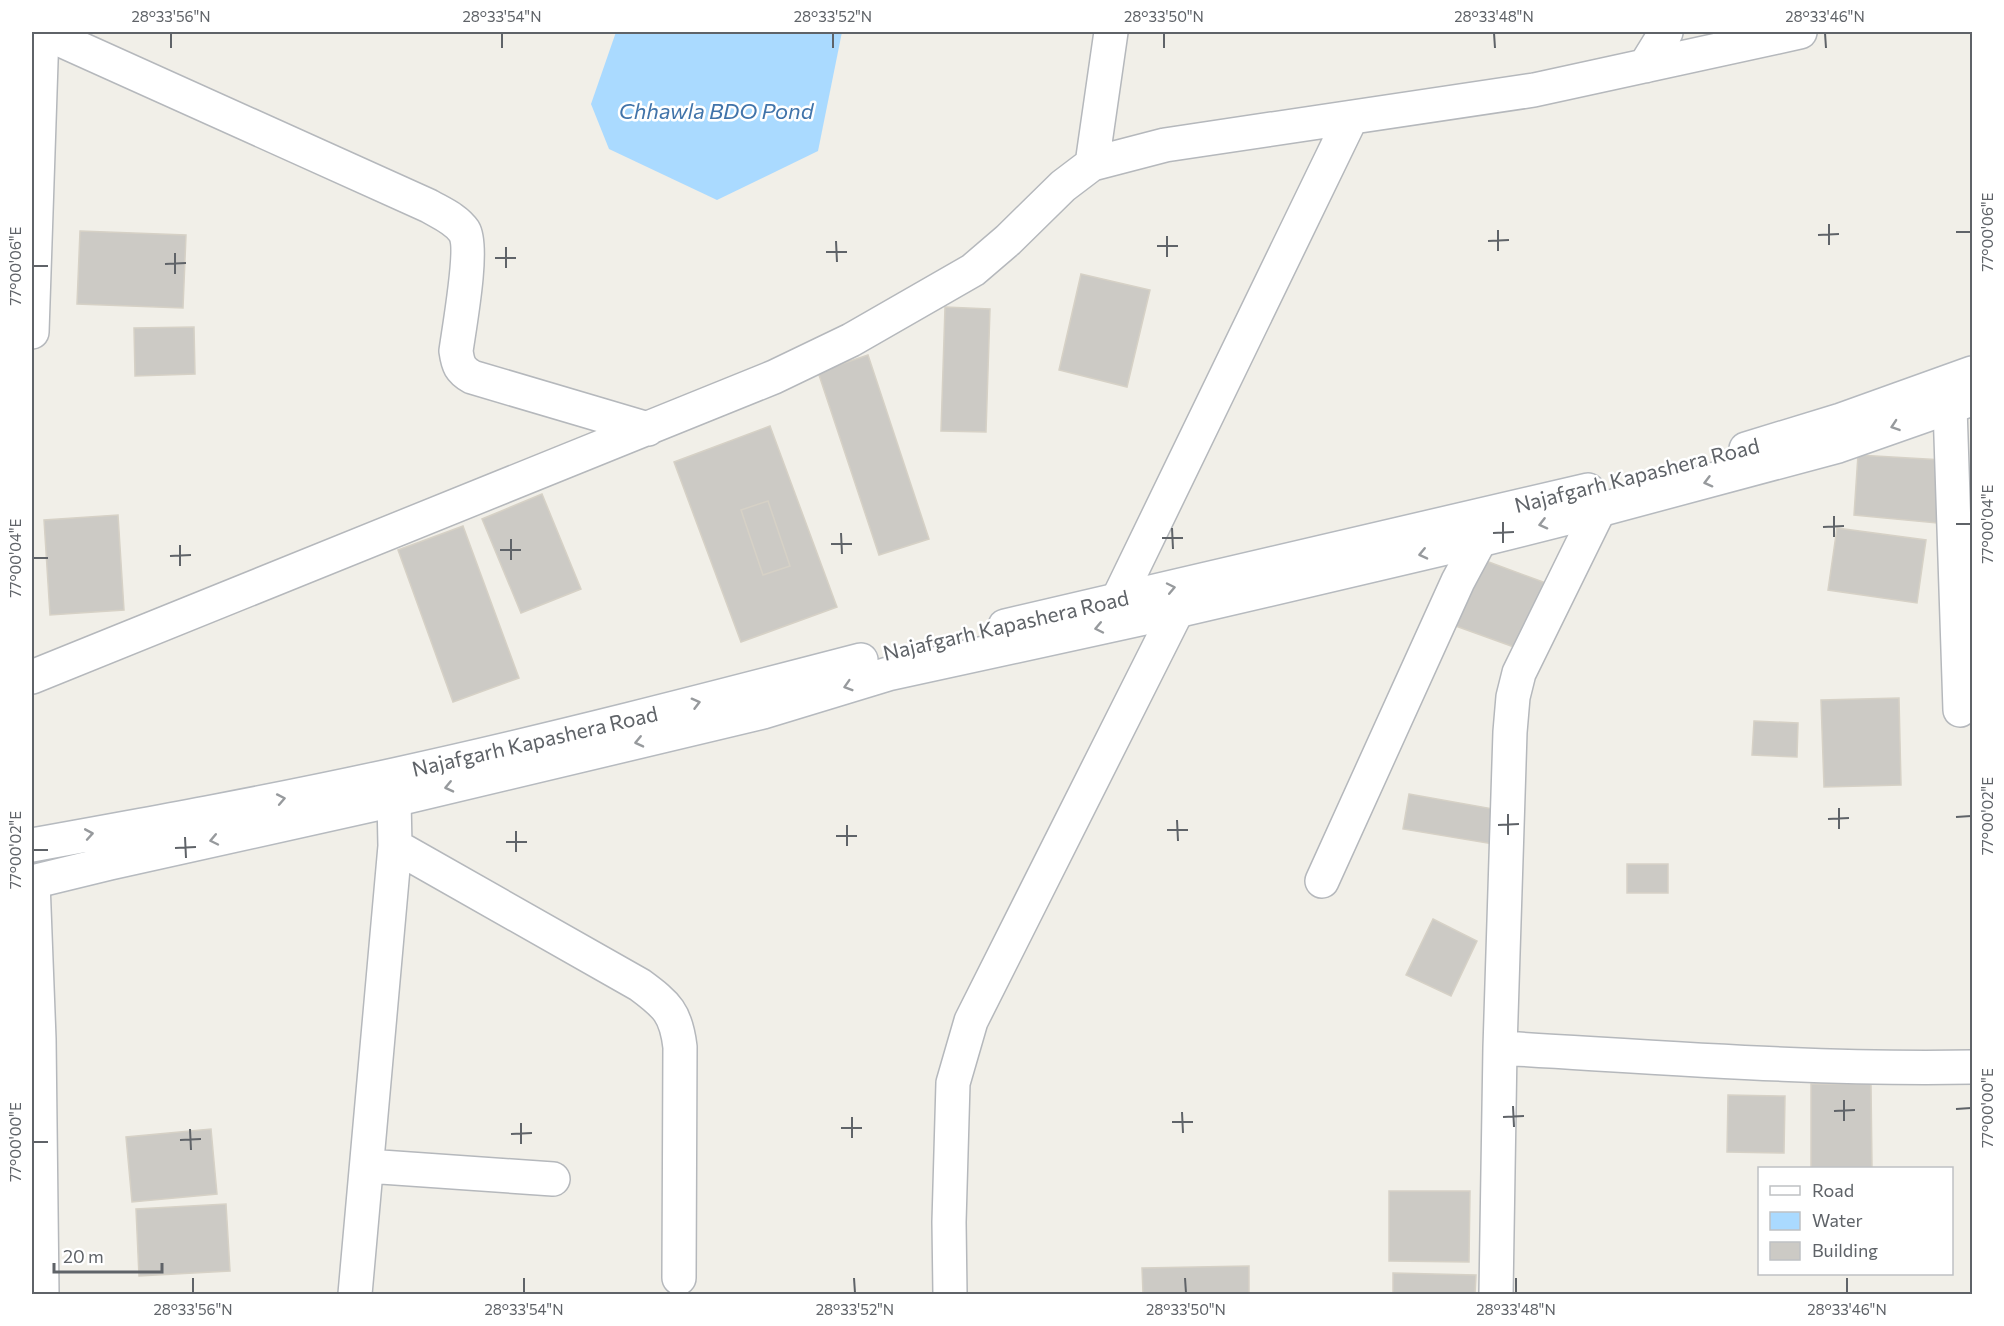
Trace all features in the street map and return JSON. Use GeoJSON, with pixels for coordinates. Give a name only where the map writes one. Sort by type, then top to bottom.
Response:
{"type":"FeatureCollection","features":[{"type":"Feature","properties":{"kind":"street"},"geometry":{"type":"LineString","coordinates":[[32,332],[36,74],[42,32],[429,206],[458,224],[465,233],[468,250],[456,351],[458,365],[464,372],[472,377],[648,429]]}},
{"type":"Feature","properties":{"kind":"street"},"geometry":{"type":"LineString","coordinates":[[1092,164],[1111,32]]}},
{"type":"Feature","properties":{"kind":"street"},"geometry":{"type":"LineString","coordinates":[[1645,66],[1666,32]]}},
{"type":"Feature","properties":{"kind":"street"},"geometry":{"type":"LineString","coordinates":[[32,677],[774,378],[852,340],[963,276],[1008,240],[1063,186],[1092,164],[1166,145],[1534,90],[1800,32]]}},
{"type":"Feature","properties":{"kind":"street"},"geometry":{"type":"LineString","coordinates":[[1118,599],[1351,118]]}},
{"type":"Feature","properties":{"kind":"street","name":"Najafgarh Kapashera Road"},"geometry":{"type":"LineString","coordinates":[[32,845],[399,774],[641,717],[868,658],[1414,532],[1731,453],[1841,420],[1972,373]]}},
{"type":"Feature","properties":{"kind":"street"},"geometry":{"type":"LineString","coordinates":[[42,1294],[39,1039],[32,879],[394,801],[763,712],[888,674],[1177,611],[1480,540],[1838,446],[1961,403],[1960,710]]}},
{"type":"Feature","properties":{"kind":"street"},"geometry":{"type":"LineString","coordinates":[[1496,1294],[1500,1048],[1513,697],[1520,673],[1599,510]]}},
{"type":"Feature","properties":{"kind":"street"},"geometry":{"type":"LineString","coordinates":[[1322,881],[1458,581],[1480,540]]}},
{"type":"Feature","properties":{"kind":"street"},"geometry":{"type":"LineString","coordinates":[[950,1294],[949,1222],[953,1083],[971,1021],[1177,611]]}},
{"type":"Feature","properties":{"kind":"street"},"geometry":{"type":"LineString","coordinates":[[355,1294],[395,846],[394,801]]}},
{"type":"Feature","properties":{"kind":"street"},"geometry":{"type":"LineString","coordinates":[[395,846],[640,986],[658,999],[675,1018],[680,1047],[679,1278]]}},
{"type":"Feature","properties":{"kind":"street"},"geometry":{"type":"LineString","coordinates":[[1500,1048],[1778,1064],[1972,1067]]}},
{"type":"Feature","properties":{"kind":"street"},"geometry":{"type":"LineString","coordinates":[[367,1166],[553,1179]]}},
{"type":"Feature","properties":{"kind":"water","name":"Chhawla BDO Pond"},"geometry":{"type":"Polygon","coordinates":[[[616,32],[842,32],[818,151],[717,200],[609,149],[591,104],[616,32]]]}},
{"type":"Feature","properties":{"kind":"building"},"geometry":{"type":"Polygon","coordinates":[[[80,231],[186,235],[183,308],[77,304],[80,231]]]}},
{"type":"Feature","properties":{"kind":"building"},"geometry":{"type":"Polygon","coordinates":[[[1081,274],[1150,290],[1127,387],[1059,370],[1081,274]]]}},
{"type":"Feature","properties":{"kind":"building"},"geometry":{"type":"Polygon","coordinates":[[[945,307],[990,309],[986,432],[941,431],[945,307]]]}},
{"type":"Feature","properties":{"kind":"building"},"geometry":{"type":"Polygon","coordinates":[[[194,327],[195,374],[135,376],[134,328],[194,327]]]}},
{"type":"Feature","properties":{"kind":"building"},"geometry":{"type":"Polygon","coordinates":[[[868,355],[929,539],[879,555],[818,372],[868,355]]]}},
{"type":"Feature","properties":{"kind":"building"},"geometry":{"type":"Polygon","coordinates":[[[770,426],[837,607],[741,642],[674,462],[770,426]]]}},
{"type":"Feature","properties":{"kind":"building"},"geometry":{"type":"Polygon","coordinates":[[[1858,455],[1943,460],[1937,523],[1854,515],[1858,455]]]}},
{"type":"Feature","properties":{"kind":"building"},"geometry":{"type":"Polygon","coordinates":[[[542,494],[581,589],[521,613],[482,519],[542,494]]]}},
{"type":"Feature","properties":{"kind":"building"},"geometry":{"type":"Polygon","coordinates":[[[768,501],[790,566],[763,575],[741,510],[768,501]]]}},
{"type":"Feature","properties":{"kind":"building"},"geometry":{"type":"Polygon","coordinates":[[[118,515],[124,610],[50,615],[44,520],[118,515]]]}},
{"type":"Feature","properties":{"kind":"building"},"geometry":{"type":"Polygon","coordinates":[[[463,526],[519,678],[453,702],[398,550],[463,526]]]}},
{"type":"Feature","properties":{"kind":"building"},"geometry":{"type":"Polygon","coordinates":[[[1837,528],[1926,540],[1917,603],[1828,590],[1837,528]]]}},
{"type":"Feature","properties":{"kind":"building"},"geometry":{"type":"Polygon","coordinates":[[[1478,558],[1554,586],[1525,651],[1453,625],[1478,558]]]}},
{"type":"Feature","properties":{"kind":"building"},"geometry":{"type":"Polygon","coordinates":[[[1899,698],[1901,785],[1824,787],[1821,700],[1899,698]]]}},
{"type":"Feature","properties":{"kind":"building"},"geometry":{"type":"Polygon","coordinates":[[[1754,721],[1798,723],[1797,757],[1752,755],[1754,721]]]}},
{"type":"Feature","properties":{"kind":"building"},"geometry":{"type":"Polygon","coordinates":[[[1409,794],[1499,810],[1493,844],[1403,829],[1409,794]]]}},
{"type":"Feature","properties":{"kind":"building"},"geometry":{"type":"Polygon","coordinates":[[[1627,864],[1668,864],[1668,893],[1627,893],[1627,864]]]}},
{"type":"Feature","properties":{"kind":"building"},"geometry":{"type":"Polygon","coordinates":[[[1433,919],[1477,941],[1451,996],[1406,975],[1433,919]]]}},
{"type":"Feature","properties":{"kind":"building"},"geometry":{"type":"Polygon","coordinates":[[[1811,1084],[1871,1084],[1872,1167],[1811,1167],[1811,1084]]]}},
{"type":"Feature","properties":{"kind":"building"},"geometry":{"type":"Polygon","coordinates":[[[1728,1095],[1785,1096],[1784,1153],[1727,1152],[1728,1095]]]}},
{"type":"Feature","properties":{"kind":"building"},"geometry":{"type":"Polygon","coordinates":[[[211,1129],[217,1194],[132,1202],[126,1137],[211,1129]]]}},
{"type":"Feature","properties":{"kind":"building"},"geometry":{"type":"Polygon","coordinates":[[[1389,1191],[1470,1191],[1469,1262],[1389,1261],[1389,1191]]]}},
{"type":"Feature","properties":{"kind":"building"},"geometry":{"type":"Polygon","coordinates":[[[226,1204],[230,1271],[139,1276],[136,1209],[226,1204]]]}},
{"type":"Feature","properties":{"kind":"building"},"geometry":{"type":"Polygon","coordinates":[[[1249,1266],[1249,1294],[1143,1294],[1142,1268],[1249,1266]]]}},
{"type":"Feature","properties":{"kind":"building"},"geometry":{"type":"Polygon","coordinates":[[[1393,1273],[1476,1275],[1475,1294],[1393,1294],[1393,1273]]]}}]}
